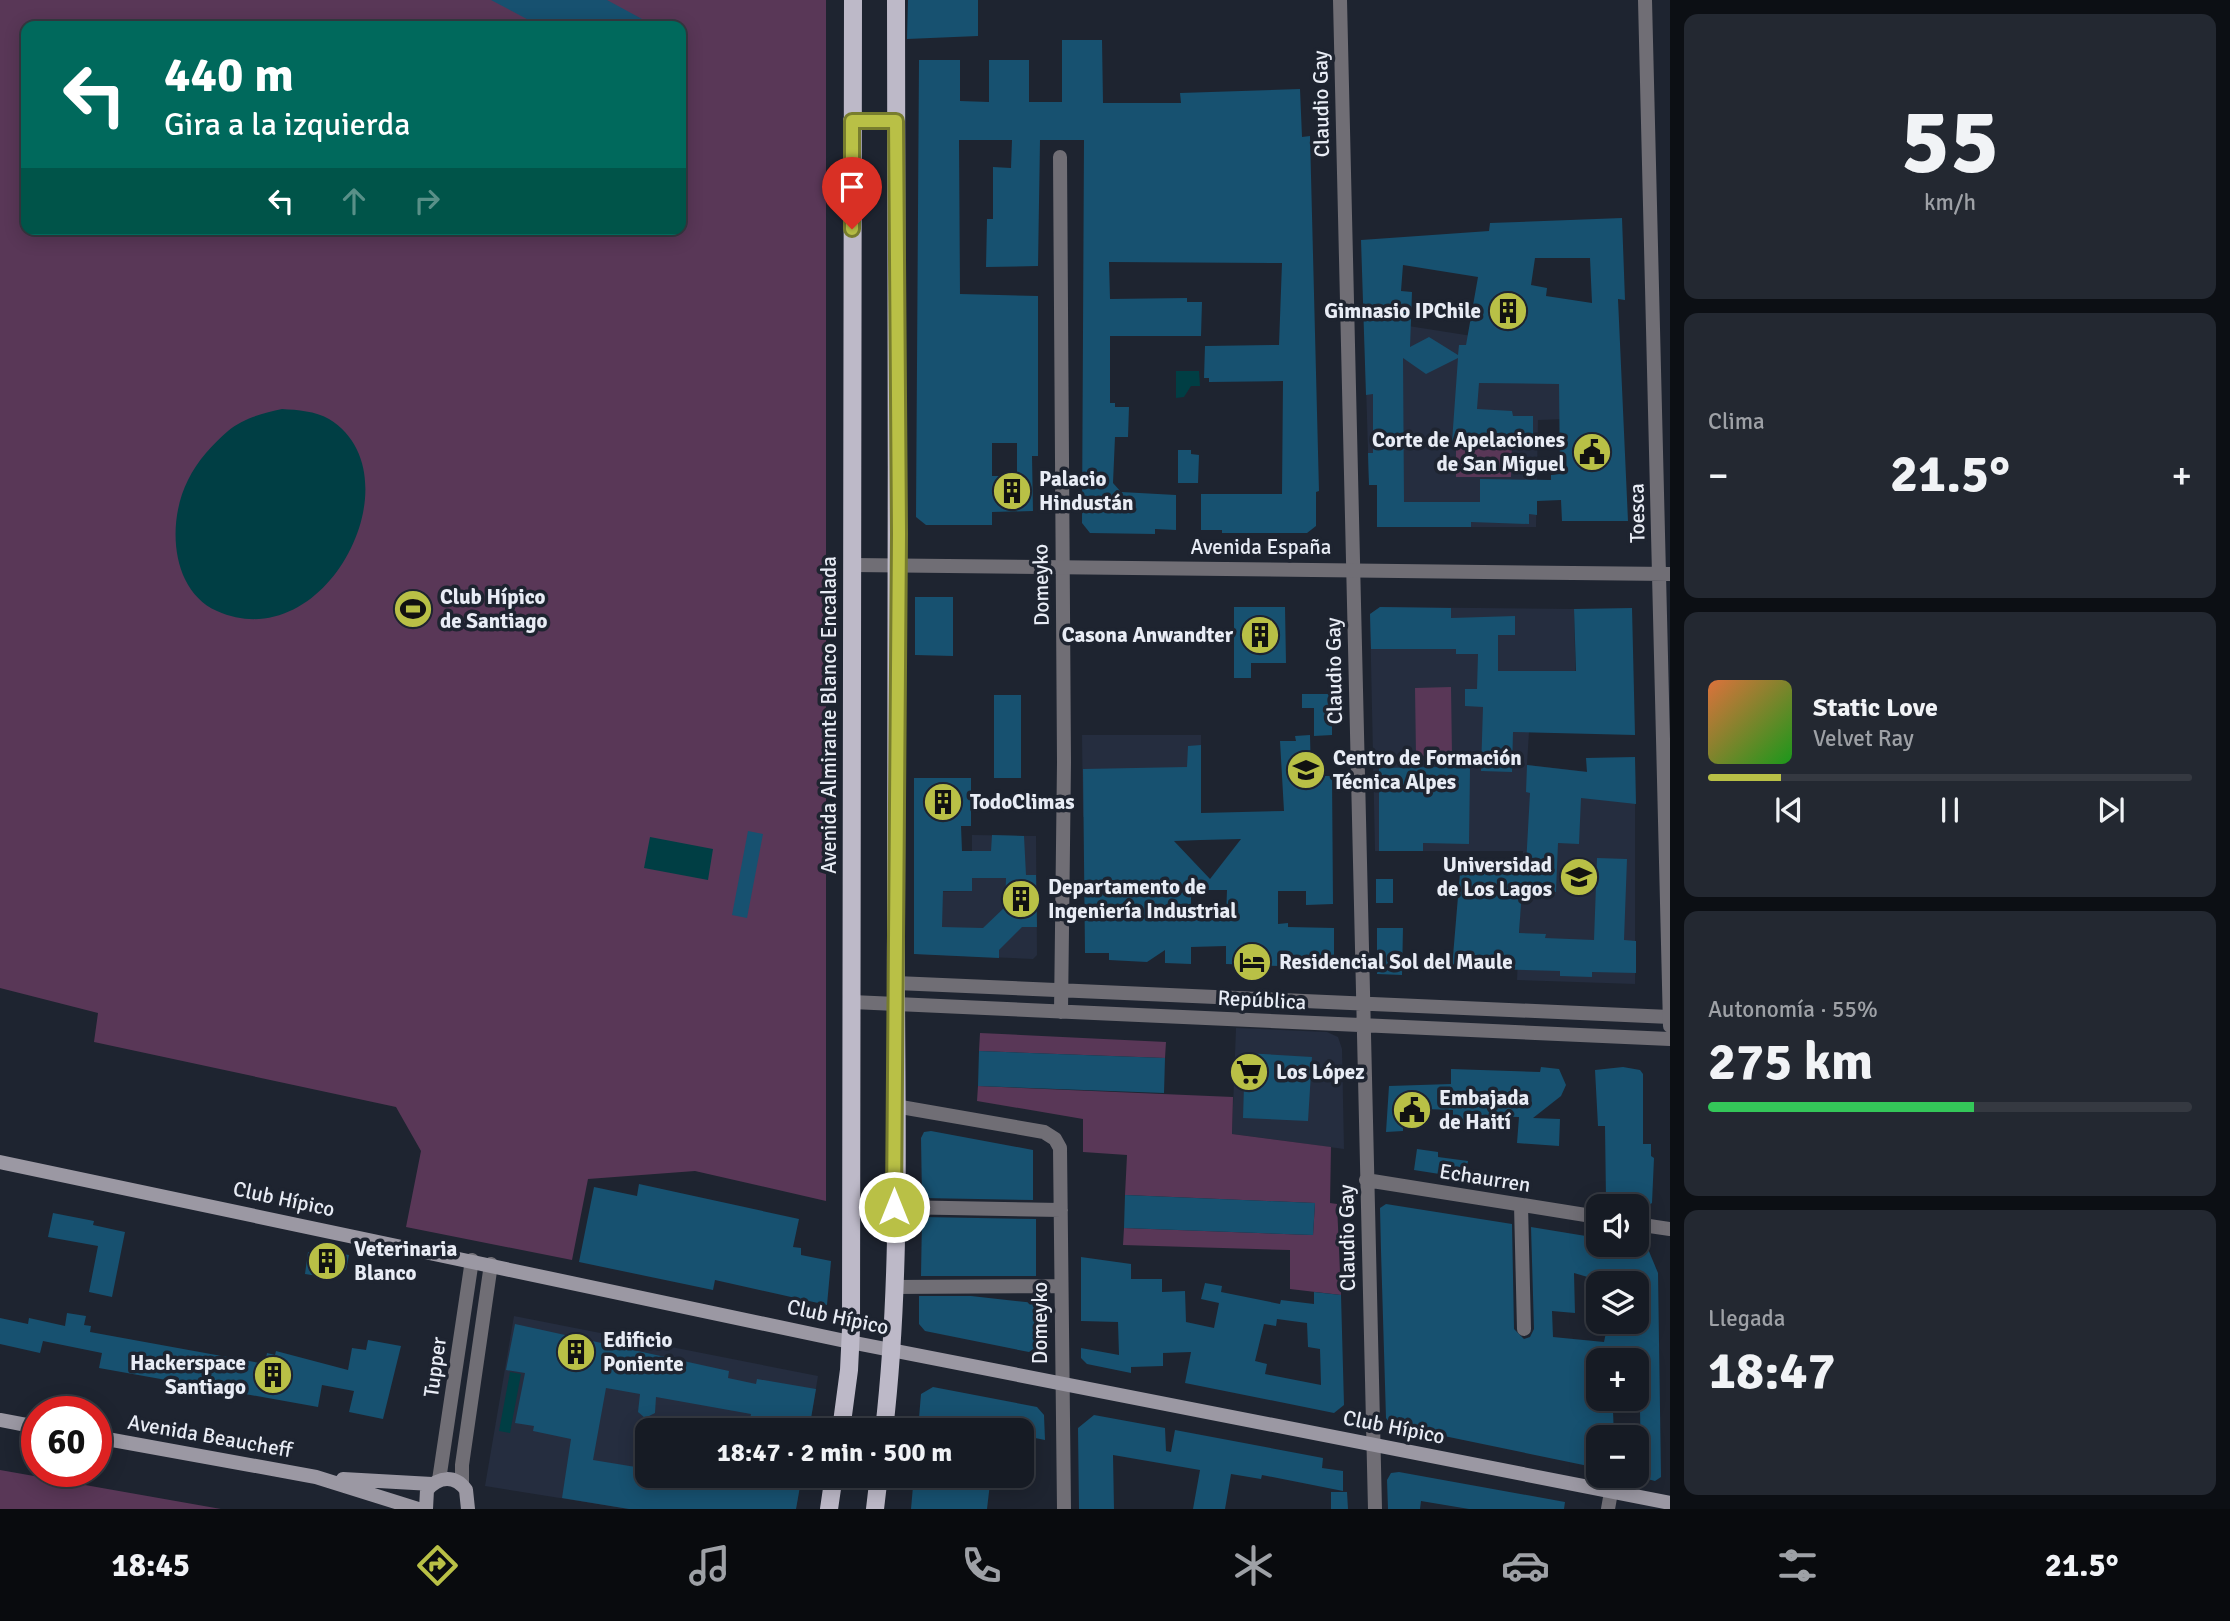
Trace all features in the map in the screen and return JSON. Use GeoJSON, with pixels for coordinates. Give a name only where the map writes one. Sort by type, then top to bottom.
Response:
{"type":"FeatureCollection","features":[{"type":"Feature","properties":{"kind":"main road","name":"Avenida Almirante Blanco Encalada"},"geometry":{"type":"LineString","coordinates":[[842,1418],[850,1342],[853,0]]}},
{"type":"Feature","properties":{"kind":"main road"},"geometry":{"type":"LineString","coordinates":[[885,1418],[892,1350],[896,1004],[899,566],[896,0]]}},
{"type":"Feature","properties":{"kind":"main road"},"geometry":{"type":"LineString","coordinates":[[852,121],[896,121]]}},
{"type":"Feature","properties":{"kind":"main road","name":"Club Hípico"},"geometry":{"type":"LineString","coordinates":[[0,1162],[850,1342],[1670,1503]]}},
{"type":"Feature","properties":{"kind":"main road"},"geometry":{"type":"LineString","coordinates":[[0,1420],[21,1424]]}},
{"type":"Feature","properties":{"kind":"main road","name":"Avenida Beaucheff"},"geometry":{"type":"LineString","coordinates":[[112,1440],[316,1477],[418,1509]]}},
{"type":"Feature","properties":{"kind":"main road","name":"Avenida Beaucheff"},"geometry":{"type":"LineString","coordinates":[[316,1477],[435,1482],[451,1479],[462,1485]]}},
{"type":"Feature","properties":{"kind":"main road"},"geometry":{"type":"LineString","coordinates":[[426,1509],[424,1498],[435,1482]]}},
{"type":"Feature","properties":{"kind":"main road"},"geometry":{"type":"LineString","coordinates":[[462,1485],[469,1496],[468,1509]]}},
{"type":"Feature","properties":{"kind":"main road"},"geometry":{"type":"LineString","coordinates":[[829,1509],[832,1488]]}},
{"type":"Feature","properties":{"kind":"main road"},"geometry":{"type":"LineString","coordinates":[[875,1509],[877,1488]]}},
{"type":"Feature","properties":{"kind":"street","name":"Claudio Gay"},"geometry":{"type":"LineString","coordinates":[[1340,0],[1375,1509]]}},
{"type":"Feature","properties":{"kind":"street","name":"Toesca"},"geometry":{"type":"LineString","coordinates":[[1645,0],[1665,574],[1670,1020]]}},
{"type":"Feature","properties":{"kind":"street","name":"Domeyko"},"geometry":{"type":"LineString","coordinates":[[1060,157],[1064,762],[1061,1012]]}},
{"type":"Feature","properties":{"kind":"street","name":"Avenida España"},"geometry":{"type":"LineString","coordinates":[[853,565],[1665,574]]}},
{"type":"Feature","properties":{"kind":"street","name":"República"},"geometry":{"type":"LineString","coordinates":[[896,983],[1362,1003],[1670,1020]]}},
{"type":"Feature","properties":{"kind":"street","name":"República"},"geometry":{"type":"LineString","coordinates":[[852,1002],[1670,1039]]}},
{"type":"Feature","properties":{"kind":"street","name":"Domeyko"},"geometry":{"type":"LineString","coordinates":[[895,1105],[1044,1132],[1055,1139],[1060,1148],[1064,1509]]}},
{"type":"Feature","properties":{"kind":"street","name":"Echaurren"},"geometry":{"type":"LineString","coordinates":[[1366,1180],[1586,1215]]}},
{"type":"Feature","properties":{"kind":"street"},"geometry":{"type":"LineString","coordinates":[[1521,1205],[1524,1329]]}},
{"type":"Feature","properties":{"kind":"street"},"geometry":{"type":"LineString","coordinates":[[894,1207],[1062,1210]]}},
{"type":"Feature","properties":{"kind":"street"},"geometry":{"type":"LineString","coordinates":[[1649,1226],[1670,1229]]}},
{"type":"Feature","properties":{"kind":"street","name":"Tupper"},"geometry":{"type":"LineString","coordinates":[[435,1482],[472,1260]]}},
{"type":"Feature","properties":{"kind":"street","name":"Tupper"},"geometry":{"type":"LineString","coordinates":[[462,1485],[462,1465],[491,1264]]}},
{"type":"Feature","properties":{"kind":"street"},"geometry":{"type":"LineString","coordinates":[[893,1287],[1061,1286]]}},
{"type":"Feature","properties":{"kind":"street"},"geometry":{"type":"LineString","coordinates":[[1608,1509],[1611,1492]]}},
{"type":"Feature","properties":{"kind":"shaded area","name":"Club Hípico de Santiago"},"geometry":{"type":"Polygon","coordinates":[[[0,0],[826,0],[826,1201],[695,1171],[588,1179],[572,1260],[406,1227],[421,1151],[396,1107],[94,1042],[98,1013],[0,988],[0,0]]]}},
{"type":"Feature","properties":{"kind":"shaded area"},"geometry":{"type":"Polygon","coordinates":[[[1364,319],[1554,349],[1623,417],[1538,420],[1536,527],[1377,527],[1377,485],[1369,484],[1364,319]]]}},
{"type":"Feature","properties":{"kind":"shaded area"},"geometry":{"type":"Polygon","coordinates":[[[1176,371],[1199,371],[1200,386],[1191,386],[1184,397],[1176,398],[1176,371]]]}},
{"type":"Feature","properties":{"kind":"shaded area"},"geometry":{"type":"Polygon","coordinates":[[[282,409],[324,416],[355,445],[365,479],[362,517],[348,554],[325,586],[294,609],[257,619],[217,611],[201,601],[182,571],[176,534],[181,497],[196,466],[228,431],[247,419],[282,409]]]}},
{"type":"Feature","properties":{"kind":"shaded area"},"geometry":{"type":"Polygon","coordinates":[[[1456,444],[1512,444],[1511,477],[1456,477],[1456,444]]]}},
{"type":"Feature","properties":{"kind":"shaded area"},"geometry":{"type":"Polygon","coordinates":[[[1380,607],[1574,609],[1577,733],[1529,732],[1527,765],[1635,777],[1635,984],[1517,980],[1523,851],[1375,851],[1370,614],[1380,607]]]}},
{"type":"Feature","properties":{"kind":"shaded area"},"geometry":{"type":"Polygon","coordinates":[[[1451,687],[1452,755],[1416,756],[1415,688],[1451,687]]]}},
{"type":"Feature","properties":{"kind":"shaded area"},"geometry":{"type":"Polygon","coordinates":[[[1082,735],[1201,735],[1201,813],[1083,817],[1082,735]]]}},
{"type":"Feature","properties":{"kind":"shaded area","name":"Departamento de Ingeniería Industrial"},"geometry":{"type":"Polygon","coordinates":[[[972,835],[1036,836],[1037,955],[1033,959],[915,954],[915,892],[972,891],[972,835]]]}},
{"type":"Feature","properties":{"kind":"shaded area"},"geometry":{"type":"Polygon","coordinates":[[[650,837],[713,849],[708,880],[644,868],[650,837]]]}},
{"type":"Feature","properties":{"kind":"shaded area"},"geometry":{"type":"Polygon","coordinates":[[[1236,1028],[1327,1032],[1338,1037],[1342,1049],[1344,1149],[1232,1134],[1236,1028]]]}},
{"type":"Feature","properties":{"kind":"shaded area"},"geometry":{"type":"Polygon","coordinates":[[[980,1033],[1166,1042],[1165,1058],[979,1051],[980,1033]]]}},
{"type":"Feature","properties":{"kind":"shaded area"},"geometry":{"type":"Polygon","coordinates":[[[978,1086],[1233,1097],[1232,1134],[1331,1147],[1330,1203],[1337,1204],[1341,1295],[1290,1289],[1290,1250],[1123,1245],[1124,1228],[1313,1235],[1315,1203],[1125,1195],[1127,1155],[1083,1152],[1083,1119],[977,1101],[978,1086]]]}},
{"type":"Feature","properties":{"kind":"shaded area"},"geometry":{"type":"Polygon","coordinates":[[[514,1316],[818,1376],[811,1418],[635,1418],[635,1488],[800,1488],[796,1509],[629,1509],[485,1486],[514,1316]]]}},
{"type":"Feature","properties":{"kind":"shaded area"},"geometry":{"type":"Polygon","coordinates":[[[510,1372],[521,1374],[510,1433],[499,1431],[510,1372]]]}},
{"type":"Feature","properties":{"kind":"shaded area"},"geometry":{"type":"Polygon","coordinates":[[[0,1470],[21,1474],[21,1487],[96,1487],[221,1509],[0,1509],[0,1470]]]}},
{"type":"Feature","properties":{"kind":"building"},"geometry":{"type":"Polygon","coordinates":[[[491,0],[607,0],[646,21],[531,21],[491,0]]]}},
{"type":"Feature","properties":{"kind":"building"},"geometry":{"type":"Polygon","coordinates":[[[908,0],[978,0],[978,36],[907,39],[908,0]]]}},
{"type":"Feature","properties":{"kind":"building"},"geometry":{"type":"Polygon","coordinates":[[[1062,40],[1102,40],[1103,103],[1181,103],[1180,93],[1300,89],[1302,137],[1310,136],[1319,491],[1316,492],[1316,526],[1307,533],[1222,533],[1222,530],[1201,530],[1201,494],[1282,494],[1283,381],[1209,382],[1209,378],[1204,378],[1205,346],[1279,345],[1282,263],[1109,262],[1110,299],[1187,298],[1187,302],[1202,302],[1201,336],[1110,336],[1110,403],[1115,403],[1115,407],[1129,407],[1128,437],[1115,437],[1113,483],[1121,492],[1176,495],[1176,530],[1155,529],[1155,534],[1090,533],[1082,523],[1084,140],[1040,140],[1038,266],[986,267],[987,219],[993,219],[993,167],[1011,168],[1012,140],[959,140],[960,294],[1038,296],[1038,456],[1032,456],[1033,511],[992,512],[992,525],[926,525],[916,517],[919,60],[960,60],[960,101],[989,102],[989,60],[1029,60],[1029,102],[1062,102],[1062,40]],[[992,443],[992,476],[1017,476],[1017,443],[992,443]]]}},
{"type":"Feature","properties":{"kind":"building"},"geometry":{"type":"Polygon","coordinates":[[[1622,218],[1625,300],[1618,299],[1628,521],[1562,521],[1561,500],[1537,501],[1537,515],[1529,514],[1529,524],[1471,522],[1471,527],[1377,527],[1377,485],[1369,485],[1368,453],[1373,453],[1373,394],[1366,395],[1361,240],[1489,231],[1490,223],[1622,218]],[[1535,258],[1531,285],[1547,288],[1546,296],[1592,303],[1590,258],[1535,258]],[[1403,265],[1401,291],[1412,292],[1410,347],[1429,337],[1458,355],[1459,345],[1466,345],[1478,277],[1403,265]],[[1403,358],[1404,502],[1480,502],[1480,479],[1551,480],[1551,475],[1560,474],[1559,384],[1479,383],[1477,409],[1512,411],[1513,416],[1533,416],[1533,443],[1452,442],[1458,358],[1426,374],[1403,358]]]}},
{"type":"Feature","properties":{"kind":"building"},"geometry":{"type":"Polygon","coordinates":[[[1178,450],[1191,450],[1191,454],[1199,455],[1198,483],[1178,483],[1178,450]]]}},
{"type":"Feature","properties":{"kind":"building"},"geometry":{"type":"Polygon","coordinates":[[[915,597],[953,597],[953,656],[915,655],[915,597]]]}},
{"type":"Feature","properties":{"kind":"building","name":"Casona Anwandter"},"geometry":{"type":"Polygon","coordinates":[[[1234,607],[1285,607],[1286,663],[1251,663],[1251,678],[1234,678],[1234,607]]]}},
{"type":"Feature","properties":{"kind":"building"},"geometry":{"type":"Polygon","coordinates":[[[1380,607],[1451,608],[1451,618],[1515,616],[1515,635],[1498,635],[1498,671],[1576,671],[1574,609],[1632,608],[1635,735],[1513,732],[1512,772],[1481,771],[1483,707],[1465,706],[1465,689],[1477,689],[1478,654],[1456,654],[1456,649],[1371,649],[1370,614],[1380,607]]]}},
{"type":"Feature","properties":{"kind":"building"},"geometry":{"type":"Polygon","coordinates":[[[1302,694],[1332,694],[1332,735],[1314,736],[1314,708],[1302,708],[1302,694]]]}},
{"type":"Feature","properties":{"kind":"building"},"geometry":{"type":"Polygon","coordinates":[[[994,695],[1021,695],[1021,778],[994,778],[994,695]]]}},
{"type":"Feature","properties":{"kind":"building"},"geometry":{"type":"Polygon","coordinates":[[[1310,735],[1311,776],[1332,776],[1333,904],[1306,905],[1306,891],[1278,891],[1278,924],[1288,923],[1288,927],[1334,928],[1334,959],[1279,960],[1279,966],[1226,964],[1226,946],[1191,947],[1191,964],[1165,963],[1165,950],[1147,962],[1109,960],[1109,953],[1085,953],[1083,769],[1187,767],[1188,746],[1201,745],[1201,813],[1284,811],[1280,741],[1296,741],[1295,736],[1310,735]],[[1241,839],[1201,840],[1174,841],[1210,879],[1241,839]],[[1191,890],[1191,919],[1226,918],[1227,890],[1191,890]]]}},
{"type":"Feature","properties":{"kind":"building"},"geometry":{"type":"Polygon","coordinates":[[[1635,757],[1636,804],[1581,798],[1579,844],[1558,843],[1556,892],[1522,890],[1519,933],[1546,934],[1545,938],[1594,940],[1597,858],[1627,859],[1624,940],[1636,941],[1636,973],[1592,972],[1592,977],[1560,976],[1560,971],[1452,968],[1461,861],[1526,865],[1530,793],[1526,792],[1527,765],[1587,772],[1586,758],[1635,757]]]}},
{"type":"Feature","properties":{"kind":"building"},"geometry":{"type":"Polygon","coordinates":[[[1379,768],[1470,768],[1469,844],[1423,843],[1423,851],[1379,851],[1379,768]]]}},
{"type":"Feature","properties":{"kind":"building"},"geometry":{"type":"Polygon","coordinates":[[[914,778],[971,778],[971,826],[961,826],[962,851],[991,851],[992,835],[1024,836],[1026,875],[1036,875],[1037,927],[1022,927],[999,950],[999,958],[914,954],[914,778]],[[972,878],[972,891],[943,891],[942,927],[983,928],[1005,907],[1006,878],[972,878]]]}},
{"type":"Feature","properties":{"kind":"building"},"geometry":{"type":"Polygon","coordinates":[[[748,831],[763,834],[747,918],[732,915],[748,831]]]}},
{"type":"Feature","properties":{"kind":"building"},"geometry":{"type":"Polygon","coordinates":[[[1376,879],[1393,879],[1393,903],[1376,903],[1376,879]]]}},
{"type":"Feature","properties":{"kind":"building"},"geometry":{"type":"Polygon","coordinates":[[[1377,928],[1403,928],[1402,975],[1377,974],[1377,928]]]}},
{"type":"Feature","properties":{"kind":"building"},"geometry":{"type":"Polygon","coordinates":[[[979,1051],[1165,1058],[1164,1093],[978,1086],[979,1051]]]}},
{"type":"Feature","properties":{"kind":"building"},"geometry":{"type":"Polygon","coordinates":[[[1245,1053],[1312,1057],[1308,1121],[1243,1118],[1245,1053]]]}},
{"type":"Feature","properties":{"kind":"building"},"geometry":{"type":"Polygon","coordinates":[[[1541,1067],[1559,1069],[1566,1085],[1561,1096],[1533,1118],[1560,1119],[1559,1146],[1517,1143],[1519,1117],[1470,1116],[1469,1125],[1453,1124],[1453,1110],[1425,1109],[1425,1119],[1403,1119],[1403,1131],[1386,1132],[1389,1086],[1451,1084],[1451,1069],[1540,1072],[1541,1067]]]}},
{"type":"Feature","properties":{"kind":"building"},"geometry":{"type":"Polygon","coordinates":[[[1623,1067],[1640,1070],[1643,1074],[1643,1144],[1651,1144],[1651,1156],[1654,1158],[1652,1203],[1649,1205],[1649,1194],[1606,1194],[1605,1126],[1598,1126],[1595,1070],[1623,1067]]]}},
{"type":"Feature","properties":{"kind":"building"},"geometry":{"type":"Polygon","coordinates":[[[931,1131],[1033,1150],[1033,1200],[922,1198],[921,1138],[924,1132],[931,1131]]]}},
{"type":"Feature","properties":{"kind":"building"},"geometry":{"type":"Polygon","coordinates":[[[1417,1149],[1438,1152],[1438,1157],[1468,1161],[1465,1178],[1414,1170],[1417,1149]]]}},
{"type":"Feature","properties":{"kind":"building"},"geometry":{"type":"Polygon","coordinates":[[[639,1184],[799,1219],[793,1247],[801,1248],[801,1255],[831,1261],[827,1305],[715,1280],[713,1290],[579,1262],[594,1187],[637,1196],[639,1184]]]}},
{"type":"Feature","properties":{"kind":"building"},"geometry":{"type":"Polygon","coordinates":[[[1125,1195],[1315,1203],[1313,1235],[1124,1228],[1125,1195]]]}},
{"type":"Feature","properties":{"kind":"building"},"geometry":{"type":"Polygon","coordinates":[[[1386,1204],[1512,1224],[1514,1329],[1524,1339],[1530,1337],[1534,1329],[1531,1227],[1586,1236],[1586,1257],[1649,1257],[1649,1251],[1658,1273],[1661,1477],[1655,1481],[1649,1479],[1649,1425],[1640,1425],[1640,1411],[1649,1411],[1649,1348],[1586,1348],[1586,1411],[1613,1411],[1614,1425],[1586,1425],[1586,1466],[1391,1425],[1386,1418],[1380,1208],[1386,1204]]]}},
{"type":"Feature","properties":{"kind":"building"},"geometry":{"type":"Polygon","coordinates":[[[53,1213],[94,1221],[93,1225],[125,1232],[112,1297],[89,1292],[98,1246],[48,1237],[53,1213]]]}},
{"type":"Feature","properties":{"kind":"building"},"geometry":{"type":"Polygon","coordinates":[[[922,1217],[1036,1219],[1036,1276],[921,1276],[922,1217]]]}},
{"type":"Feature","properties":{"kind":"building","name":"Veterinaria Blanco"},"geometry":{"type":"Polygon","coordinates":[[[316,1250],[349,1255],[346,1270],[332,1268],[331,1278],[305,1274],[308,1252],[315,1253],[316,1250]]]}},
{"type":"Feature","properties":{"kind":"building"},"geometry":{"type":"Polygon","coordinates":[[[1081,1257],[1131,1264],[1131,1279],[1162,1279],[1162,1292],[1185,1291],[1186,1322],[1214,1328],[1219,1303],[1201,1299],[1205,1283],[1222,1286],[1221,1292],[1280,1304],[1281,1300],[1314,1304],[1314,1292],[1341,1295],[1344,1405],[1334,1413],[1185,1383],[1191,1352],[1163,1353],[1163,1366],[1131,1367],[1131,1373],[1087,1364],[1081,1358],[1081,1348],[1119,1355],[1118,1322],[1081,1321],[1081,1257]],[[1277,1319],[1276,1326],[1264,1324],[1255,1361],[1267,1364],[1265,1374],[1321,1385],[1320,1349],[1308,1347],[1307,1323],[1277,1319]]]}},
{"type":"Feature","properties":{"kind":"building"},"geometry":{"type":"Polygon","coordinates":[[[919,1296],[971,1296],[1035,1303],[1035,1348],[1029,1352],[925,1331],[919,1324],[919,1296]]]}},
{"type":"Feature","properties":{"kind":"building"},"geometry":{"type":"Polygon","coordinates":[[[67,1313],[86,1316],[84,1325],[91,1326],[90,1332],[265,1364],[267,1353],[275,1355],[276,1351],[348,1370],[352,1348],[366,1350],[368,1340],[401,1346],[383,1419],[349,1412],[354,1391],[322,1385],[318,1407],[99,1368],[102,1353],[43,1341],[40,1353],[0,1344],[0,1318],[28,1324],[29,1318],[65,1326],[67,1313]]]}},
{"type":"Feature","properties":{"kind":"building"},"geometry":{"type":"Polygon","coordinates":[[[515,1324],[729,1371],[728,1378],[756,1384],[757,1379],[816,1389],[811,1418],[750,1418],[751,1414],[656,1397],[655,1413],[645,1418],[638,1412],[640,1394],[606,1388],[593,1460],[635,1467],[635,1488],[800,1488],[796,1509],[629,1509],[562,1498],[571,1439],[533,1431],[534,1426],[515,1423],[525,1373],[506,1370],[515,1324]]]}},
{"type":"Feature","properties":{"kind":"building"},"geometry":{"type":"Polygon","coordinates":[[[933,1387],[1037,1407],[1044,1415],[1045,1440],[1034,1438],[1034,1418],[919,1418],[921,1394],[933,1387]]]}},
{"type":"Feature","properties":{"kind":"building"},"geometry":{"type":"Polygon","coordinates":[[[1094,1415],[1165,1428],[1166,1451],[1171,1452],[1175,1430],[1323,1458],[1322,1468],[1343,1471],[1343,1491],[1262,1475],[1261,1479],[1231,1474],[1225,1509],[1193,1509],[1200,1470],[1113,1455],[1114,1509],[1079,1509],[1078,1428],[1094,1415]]]}},
{"type":"Feature","properties":{"kind":"building"},"geometry":{"type":"Polygon","coordinates":[[[1399,1472],[1565,1502],[1564,1509],[1469,1509],[1421,1501],[1420,1509],[1388,1509],[1387,1480],[1391,1473],[1399,1472]]]}},
{"type":"Feature","properties":{"kind":"building"},"geometry":{"type":"Polygon","coordinates":[[[913,1488],[989,1488],[987,1509],[911,1509],[913,1488]]]}},
{"type":"Feature","properties":{"kind":"building"},"geometry":{"type":"Polygon","coordinates":[[[1331,1492],[1347,1492],[1348,1509],[1331,1509],[1331,1492]]]}},
{"type":"Feature","properties":{"kind":"place","name":"Gimnasio IPChile"},"geometry":{"type":"Point","coordinates":[1508,311]}},
{"type":"Feature","properties":{"kind":"place","name":"Corte de Apelaciones de San Miguel"},"geometry":{"type":"Point","coordinates":[1592,452]}},
{"type":"Feature","properties":{"kind":"place","name":"Palacio Hindustán"},"geometry":{"type":"Point","coordinates":[1012,491]}},
{"type":"Feature","properties":{"kind":"place","name":"Club Hípico de Santiago"},"geometry":{"type":"Point","coordinates":[413,609]}},
{"type":"Feature","properties":{"kind":"place","name":"Casona Anwandter"},"geometry":{"type":"Point","coordinates":[1260,635]}},
{"type":"Feature","properties":{"kind":"place","name":"Centro de Formación Técnica Alpes"},"geometry":{"type":"Point","coordinates":[1306,770]}},
{"type":"Feature","properties":{"kind":"place","name":"TodoClimas"},"geometry":{"type":"Point","coordinates":[943,802]}},
{"type":"Feature","properties":{"kind":"place","name":"Universidad de Los Lagos"},"geometry":{"type":"Point","coordinates":[1579,877]}},
{"type":"Feature","properties":{"kind":"place","name":"Departamento de Ingeniería Industrial"},"geometry":{"type":"Point","coordinates":[1021,899]}},
{"type":"Feature","properties":{"kind":"place","name":"Residencial Sol del Maule"},"geometry":{"type":"Point","coordinates":[1252,962]}},
{"type":"Feature","properties":{"kind":"place","name":"Los López"},"geometry":{"type":"Point","coordinates":[1249,1072]}},
{"type":"Feature","properties":{"kind":"place","name":"Embajada de Haití"},"geometry":{"type":"Point","coordinates":[1412,1110]}},
{"type":"Feature","properties":{"kind":"place","name":"Veterinaria Blanco"},"geometry":{"type":"Point","coordinates":[327,1261]}},
{"type":"Feature","properties":{"kind":"place","name":"Edificio Poniente"},"geometry":{"type":"Point","coordinates":[576,1352]}},
{"type":"Feature","properties":{"kind":"place","name":"Hackerspace Santiago"},"geometry":{"type":"Point","coordinates":[273,1375]}},
{"type":"Feature","properties":{"kind":"route"},"geometry":{"type":"LineString","coordinates":[[852,229],[852,121],[896,121],[899,534],[894,1207]]}}]}
